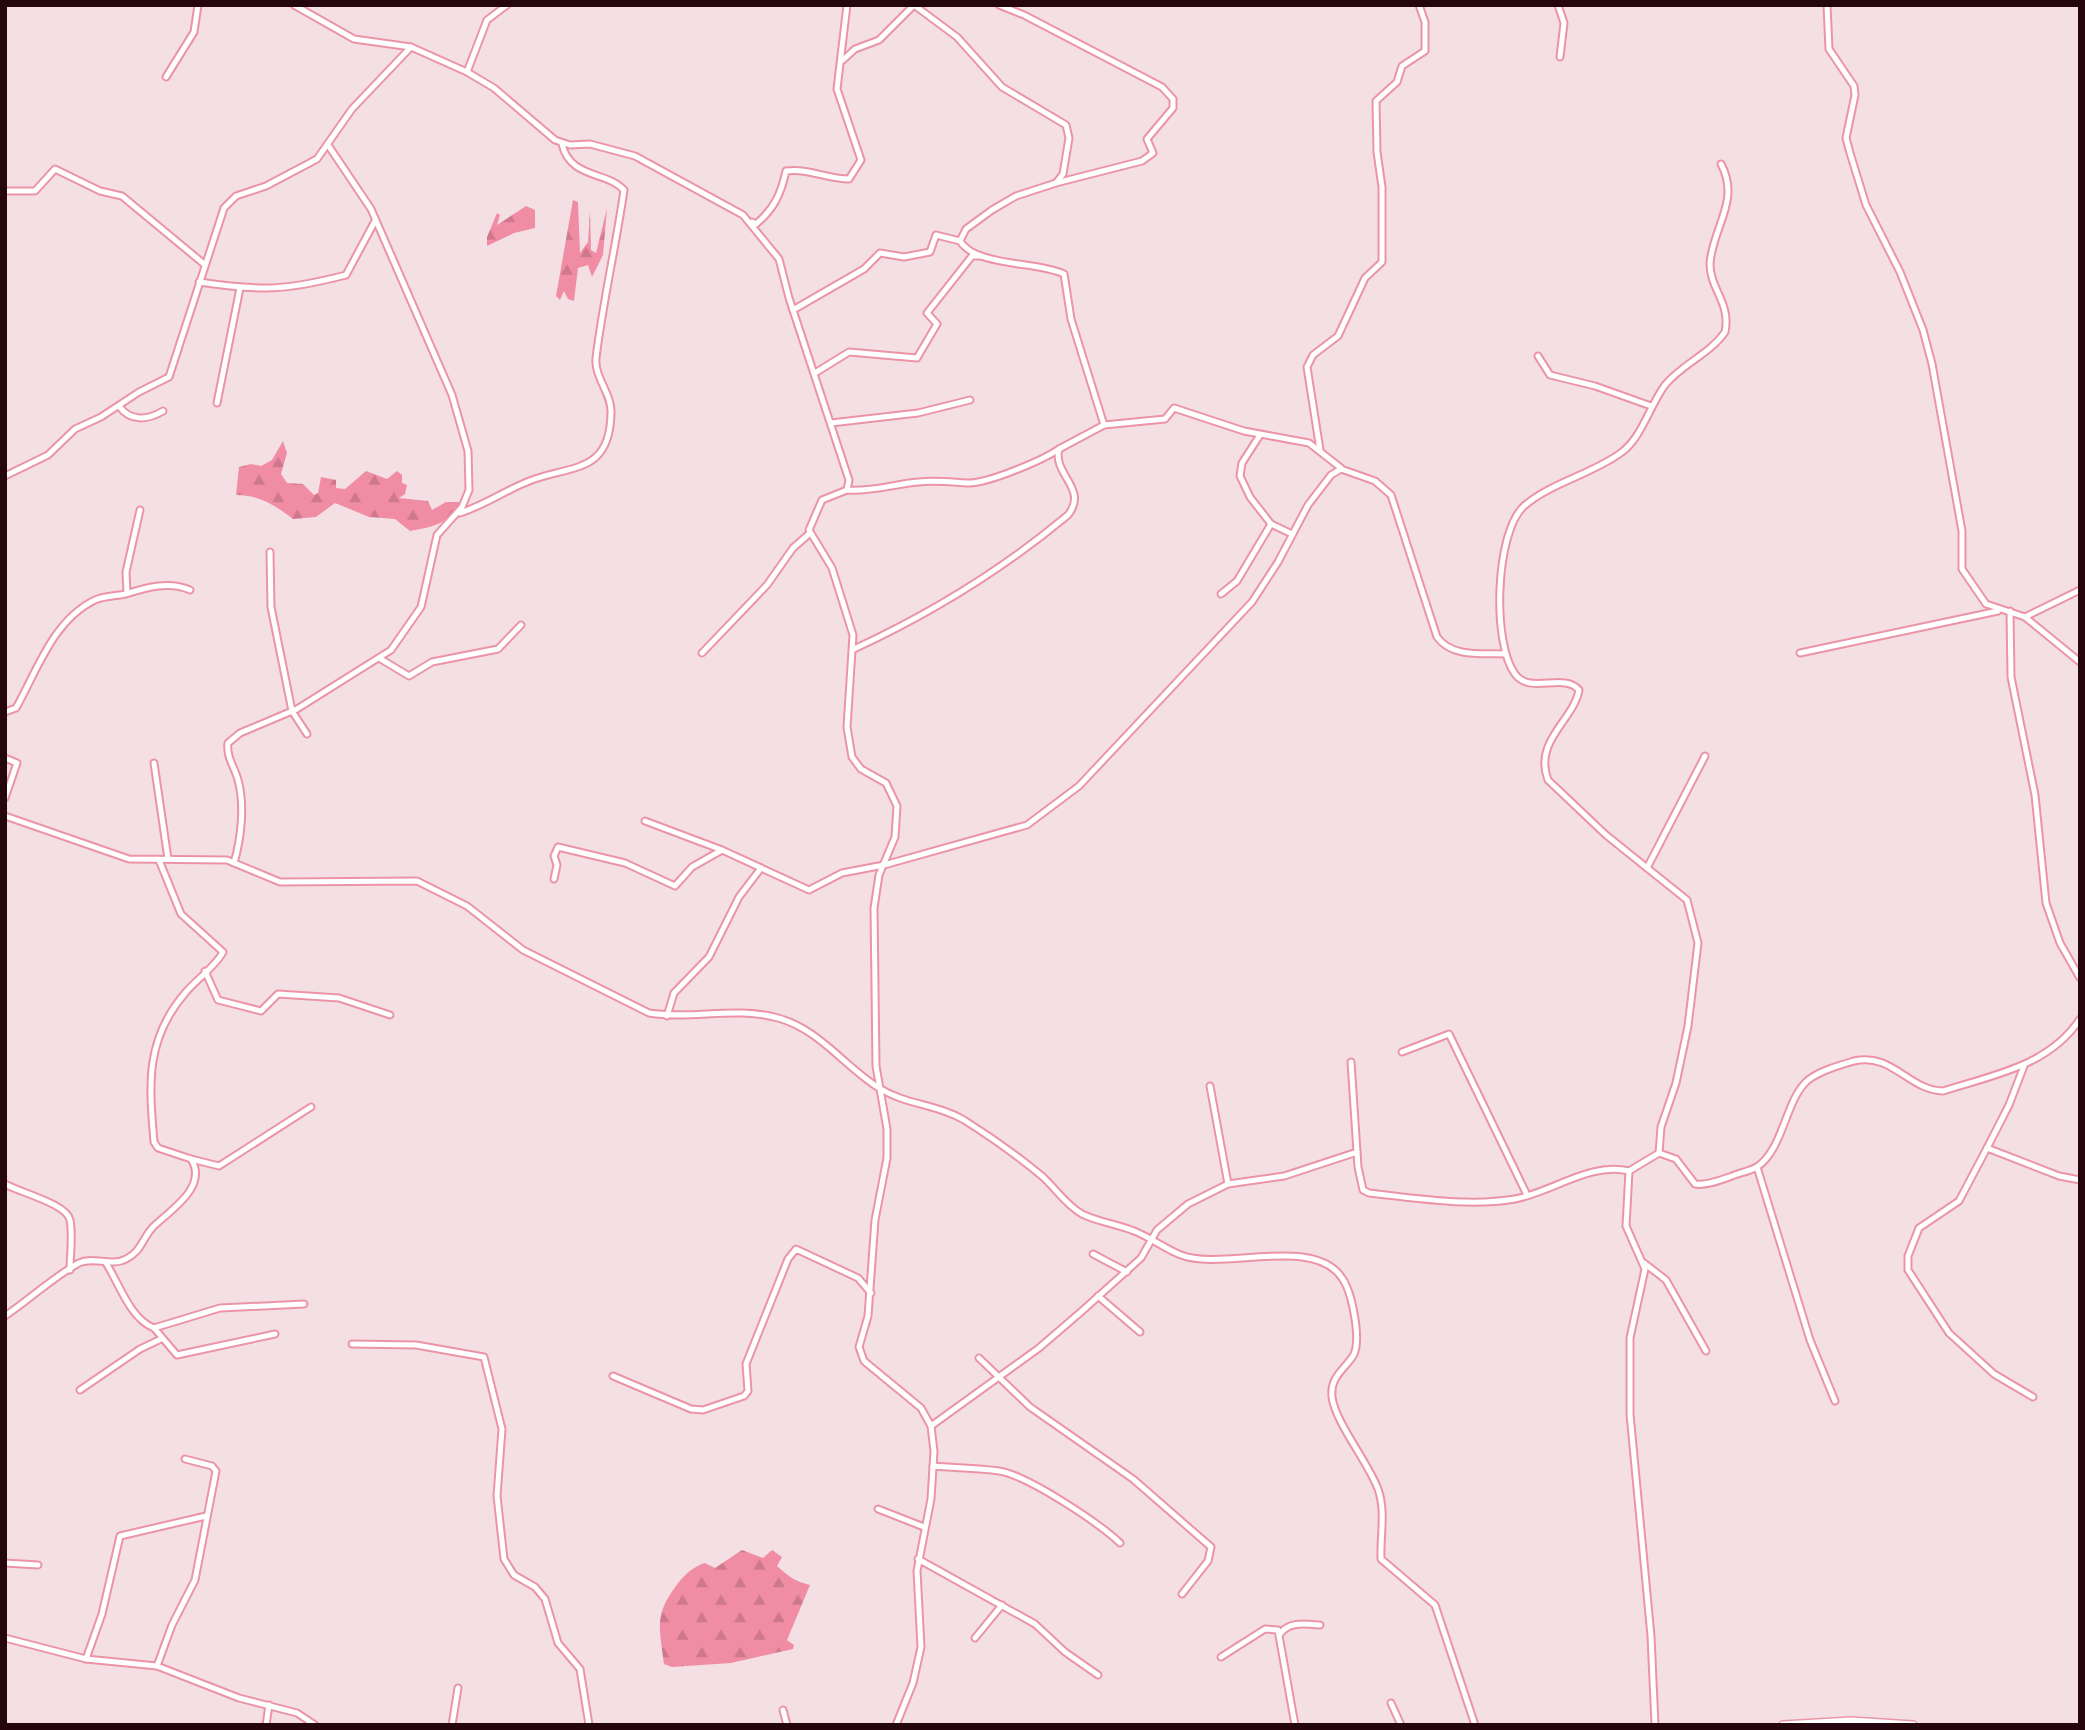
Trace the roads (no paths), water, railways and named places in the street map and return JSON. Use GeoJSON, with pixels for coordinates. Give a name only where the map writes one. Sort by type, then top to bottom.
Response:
{"type":"FeatureCollection","features":[{"type":"Feature","properties":{"kind":"main road"},"geometry":{"type":"LineString","coordinates":[[1785,1725],[1913,1725]]}},
{"type":"Feature","properties":{"kind":"street"},"geometry":{"type":"LineString","coordinates":[[166,78],[194,32],[198,5]]}},
{"type":"Feature","properties":{"kind":"street"},"geometry":{"type":"LineString","coordinates":[[294,5],[360,42],[411,47],[467,72],[494,88],[562,144],[565,153],[583,172],[619,185],[624,190],[596,361],[610,401],[610,429],[599,454],[584,467],[534,479],[500,498],[458,513]]}},
{"type":"Feature","properties":{"kind":"street"},"geometry":{"type":"LineString","coordinates":[[467,72],[487,20],[507,5]]}},
{"type":"Feature","properties":{"kind":"street"},"geometry":{"type":"LineString","coordinates":[[750,221],[756,224],[768,214],[781,192],[786,172],[805,169],[830,179],[849,179],[861,160],[837,89],[847,5]]}},
{"type":"Feature","properties":{"kind":"street"},"geometry":{"type":"LineString","coordinates":[[842,61],[855,49],[879,40],[914,5],[944,25],[1002,87],[1066,125],[1069,138],[1063,174],[1056,183]]}},
{"type":"Feature","properties":{"kind":"street"},"geometry":{"type":"LineString","coordinates":[[960,241],[966,229],[1016,196],[1142,161],[1153,153],[1147,139],[1173,108],[1173,99],[1162,87],[1024,15],[999,5]]}},
{"type":"Feature","properties":{"kind":"street"},"geometry":{"type":"LineString","coordinates":[[1320,450],[1307,367],[1313,355],[1338,336],[1365,278],[1382,262],[1382,187],[1377,152],[1376,101],[1397,82],[1402,66],[1425,51],[1425,22],[1419,5]]}},
{"type":"Feature","properties":{"kind":"street"},"geometry":{"type":"LineString","coordinates":[[1558,5],[1564,23],[1560,57]]}},
{"type":"Feature","properties":{"kind":"street"},"geometry":{"type":"LineString","coordinates":[[1827,5],[1829,48],[1854,86],[1854,107],[1846,138],[1850,153],[1866,205],[1900,272],[1923,330],[1932,365],[1962,531],[1961,564],[1986,604],[2025,617],[2080,662]]}},
{"type":"Feature","properties":{"kind":"street"},"geometry":{"type":"LineString","coordinates":[[5,476],[48,455],[75,429],[169,377],[180,351],[204,264],[227,204],[242,193],[266,186],[291,170],[310,164],[328,145],[352,109],[411,47]]}},
{"type":"Feature","properties":{"kind":"street"},"geometry":{"type":"LineString","coordinates":[[562,144],[590,144],[635,156],[738,211],[750,221],[779,259],[793,310],[848,473],[847,489]]}},
{"type":"Feature","properties":{"kind":"street"},"geometry":{"type":"LineString","coordinates":[[234,863],[240,843],[241,799],[239,782],[227,751],[228,744],[240,733],[292,711],[391,650],[421,607],[437,534],[458,513],[469,490],[468,460],[452,395],[363,194],[328,145]]}},
{"type":"Feature","properties":{"kind":"street"},"geometry":{"type":"LineString","coordinates":[[1659,1153],[1661,1127],[1676,1083],[1688,1026],[1698,943],[1687,900],[1606,835],[1548,780],[1546,767],[1551,738],[1579,690],[1571,683],[1525,682],[1516,676],[1506,654],[1499,580],[1518,513],[1535,499],[1625,450],[1651,406],[1671,379],[1725,332],[1726,309],[1712,278],[1710,265],[1728,199],[1729,183],[1721,164]]}},
{"type":"Feature","properties":{"kind":"street"},"geometry":{"type":"LineString","coordinates":[[5,191],[35,191],[55,169],[63,171],[88,186],[122,196],[204,264]]}},
{"type":"Feature","properties":{"kind":"street"},"geometry":{"type":"LineString","coordinates":[[199,282],[240,288],[287,289],[346,275],[376,221]]}},
{"type":"Feature","properties":{"kind":"street"},"geometry":{"type":"LineString","coordinates":[[793,310],[864,268],[880,253],[904,257],[930,252],[936,235],[960,241],[965,248],[984,257]]}},
{"type":"Feature","properties":{"kind":"street"},"geometry":{"type":"LineString","coordinates":[[815,373],[849,352],[917,358],[937,324],[927,313],[972,256],[1050,268],[1064,274],[1071,319],[1104,425]]}},
{"type":"Feature","properties":{"kind":"street"},"geometry":{"type":"LineString","coordinates":[[217,403],[240,288]]}},
{"type":"Feature","properties":{"kind":"street"},"geometry":{"type":"LineString","coordinates":[[1538,356],[1550,375],[1595,386],[1651,406]]}},
{"type":"Feature","properties":{"kind":"street"},"geometry":{"type":"LineString","coordinates":[[831,423],[918,413],[970,400]]}},
{"type":"Feature","properties":{"kind":"street"},"geometry":{"type":"LineString","coordinates":[[119,406],[124,414],[135,418],[148,419],[163,411]]}},
{"type":"Feature","properties":{"kind":"street"},"geometry":{"type":"LineString","coordinates":[[702,653],[767,585],[793,548],[809,534],[822,500],[847,489],[860,491],[919,481],[950,480],[968,483],[992,480],[1104,425],[1165,419],[1174,408],[1260,435],[1309,443],[1341,469],[1375,481],[1391,495],[1437,637],[1443,645],[1458,651],[1506,654]]}},
{"type":"Feature","properties":{"kind":"street"},"geometry":{"type":"LineString","coordinates":[[1260,435],[1247,451],[1239,474],[1250,497],[1271,524],[1292,534]]}},
{"type":"Feature","properties":{"kind":"street"},"geometry":{"type":"LineString","coordinates":[[854,649],[968,590],[995,573],[1068,515],[1073,509],[1076,493],[1061,466],[1059,449]]}},
{"type":"Feature","properties":{"kind":"street"},"geometry":{"type":"LineString","coordinates":[[645,821],[722,850],[809,890],[842,873],[884,865],[1027,825],[1079,786],[1252,602],[1279,562],[1292,534],[1321,487],[1341,469]]}},
{"type":"Feature","properties":{"kind":"street"},"geometry":{"type":"LineString","coordinates":[[127,593],[126,572],[140,510]]}},
{"type":"Feature","properties":{"kind":"street"},"geometry":{"type":"LineString","coordinates":[[1221,594],[1237,581],[1271,524]]}},
{"type":"Feature","properties":{"kind":"street"},"geometry":{"type":"LineString","coordinates":[[809,534],[832,568],[854,649],[848,727],[852,757],[861,769],[886,783],[897,806],[895,836],[884,865],[874,908],[876,1066],[887,1129],[887,1158],[875,1220],[871,1293],[860,1354],[921,1408],[931,1426],[933,1466],[931,1499],[918,1559],[921,1647],[913,1683],[896,1725]]}},
{"type":"Feature","properties":{"kind":"street"},"geometry":{"type":"LineString","coordinates":[[270,552],[271,607],[292,711],[307,734]]}},
{"type":"Feature","properties":{"kind":"street"},"geometry":{"type":"LineString","coordinates":[[5,712],[16,708],[63,624],[97,599],[162,586],[182,586],[190,590]]}},
{"type":"Feature","properties":{"kind":"street"},"geometry":{"type":"LineString","coordinates":[[2025,617],[2080,590]]}},
{"type":"Feature","properties":{"kind":"street"},"geometry":{"type":"LineString","coordinates":[[1800,653],[2001,610]]}},
{"type":"Feature","properties":{"kind":"street"},"geometry":{"type":"LineString","coordinates":[[2010,611],[2012,686],[2037,807],[2046,903],[2060,943],[2080,978]]}},
{"type":"Feature","properties":{"kind":"street"},"geometry":{"type":"LineString","coordinates":[[379,658],[409,676],[432,662],[498,649],[511,639],[520,625]]}},
{"type":"Feature","properties":{"kind":"street"},"geometry":{"type":"LineString","coordinates":[[1647,868],[1705,756]]}},
{"type":"Feature","properties":{"kind":"street"},"geometry":{"type":"LineString","coordinates":[[5,758],[17,763],[5,798]]}},
{"type":"Feature","properties":{"kind":"street"},"geometry":{"type":"LineString","coordinates":[[154,762],[168,859]]}},
{"type":"Feature","properties":{"kind":"street"},"geometry":{"type":"LineString","coordinates":[[5,816],[129,859],[227,860],[280,882],[407,879],[431,886],[467,906],[523,950],[633,1007],[667,1016],[741,1012],[777,1017],[804,1028],[847,1066],[879,1088],[908,1102],[950,1112],[1042,1176],[1082,1213],[1137,1232],[1189,1258],[1254,1256],[1325,1263],[1342,1278],[1350,1294],[1357,1345],[1353,1355],[1333,1381],[1332,1400],[1379,1492],[1381,1559],[1435,1605],[1475,1725]]}},
{"type":"Feature","properties":{"kind":"street"},"geometry":{"type":"LineString","coordinates":[[554,879],[558,865],[554,856],[558,846],[625,863],[675,886],[692,867],[722,850]]}},
{"type":"Feature","properties":{"kind":"street"},"geometry":{"type":"LineString","coordinates":[[159,860],[181,914],[223,949],[221,956],[185,992],[164,1023],[151,1057],[155,1145],[219,1166],[311,1107]]}},
{"type":"Feature","properties":{"kind":"street"},"geometry":{"type":"LineString","coordinates":[[667,1016],[674,993],[709,957],[739,897],[761,868]]}},
{"type":"Feature","properties":{"kind":"street"},"geometry":{"type":"LineString","coordinates":[[205,971],[218,1000],[261,1011],[278,994],[339,998],[390,1015]]}},
{"type":"Feature","properties":{"kind":"street"},"geometry":{"type":"LineString","coordinates":[[1659,1153],[1676,1159],[1691,1182],[1700,1186],[1757,1167],[1782,1133],[1802,1086],[1813,1076],[1854,1062],[1874,1059],[1900,1070],[1929,1090],[1943,1091],[2024,1066],[2057,1046],[2080,1019]]}},
{"type":"Feature","properties":{"kind":"street"},"geometry":{"type":"LineString","coordinates":[[1402,1052],[1449,1034],[1527,1195]]}},
{"type":"Feature","properties":{"kind":"street"},"geometry":{"type":"LineString","coordinates":[[1351,1062],[1360,1185],[1369,1193],[1449,1201],[1514,1199],[1593,1172],[1610,1168],[1629,1171],[1659,1153]]}},
{"type":"Feature","properties":{"kind":"street"},"geometry":{"type":"LineString","coordinates":[[2024,1066],[2010,1105],[1959,1201],[1919,1228],[1908,1256],[1908,1270],[1949,1333],[1994,1374],[2033,1397]]}},
{"type":"Feature","properties":{"kind":"street"},"geometry":{"type":"LineString","coordinates":[[1210,1086],[1228,1184]]}},
{"type":"Feature","properties":{"kind":"street"},"geometry":{"type":"LineString","coordinates":[[1987,1148],[2059,1176],[2080,1180]]}},
{"type":"Feature","properties":{"kind":"street"},"geometry":{"type":"LineString","coordinates":[[931,1426],[1039,1348],[1127,1272],[1141,1258],[1169,1217],[1188,1203],[1228,1184],[1284,1175],[1357,1152]]}},
{"type":"Feature","properties":{"kind":"street"},"geometry":{"type":"LineString","coordinates":[[5,1316],[87,1260],[119,1262],[139,1251],[152,1229],[184,1200],[195,1174],[191,1159]]}},
{"type":"Feature","properties":{"kind":"street"},"geometry":{"type":"LineString","coordinates":[[1757,1167],[1810,1340],[1835,1401]]}},
{"type":"Feature","properties":{"kind":"street"},"geometry":{"type":"LineString","coordinates":[[1629,1171],[1626,1226],[1644,1264],[1666,1280],[1706,1351]]}},
{"type":"Feature","properties":{"kind":"street"},"geometry":{"type":"LineString","coordinates":[[5,1184],[37,1200],[57,1205],[67,1212],[71,1221],[70,1270]]}},
{"type":"Feature","properties":{"kind":"street"},"geometry":{"type":"LineString","coordinates":[[613,1376],[691,1409],[703,1410],[744,1396],[748,1391],[746,1364],[789,1259],[796,1249],[858,1278],[871,1293]]}},
{"type":"Feature","properties":{"kind":"street"},"geometry":{"type":"LineString","coordinates":[[1093,1254],[1127,1272]]}},
{"type":"Feature","properties":{"kind":"street"},"geometry":{"type":"LineString","coordinates":[[106,1263],[137,1314],[154,1328],[177,1354],[275,1334]]}},
{"type":"Feature","properties":{"kind":"street"},"geometry":{"type":"LineString","coordinates":[[1644,1264],[1630,1338],[1630,1414],[1651,1636],[1655,1725]]}},
{"type":"Feature","properties":{"kind":"street"},"geometry":{"type":"LineString","coordinates":[[1098,1296],[1140,1332]]}},
{"type":"Feature","properties":{"kind":"street"},"geometry":{"type":"LineString","coordinates":[[154,1328],[220,1308],[304,1304]]}},
{"type":"Feature","properties":{"kind":"street"},"geometry":{"type":"LineString","coordinates":[[80,1390],[140,1349],[161,1339]]}},
{"type":"Feature","properties":{"kind":"street"},"geometry":{"type":"LineString","coordinates":[[352,1345],[416,1345],[484,1357],[502,1429],[497,1496],[504,1559],[514,1575],[535,1587],[545,1599],[558,1643],[580,1669],[589,1725]]}},
{"type":"Feature","properties":{"kind":"street"},"geometry":{"type":"LineString","coordinates":[[979,1358],[998,1378],[1065,1433],[1133,1479],[1211,1547],[1208,1561],[1182,1594]]}},
{"type":"Feature","properties":{"kind":"street"},"geometry":{"type":"LineString","coordinates":[[158,1666],[172,1625],[195,1580],[216,1471],[212,1466],[185,1459]]}},
{"type":"Feature","properties":{"kind":"street"},"geometry":{"type":"LineString","coordinates":[[933,1466],[1001,1471],[1027,1482],[1106,1530],[1120,1542]]}},
{"type":"Feature","properties":{"kind":"street"},"geometry":{"type":"LineString","coordinates":[[877,1509],[924,1527]]}},
{"type":"Feature","properties":{"kind":"street"},"geometry":{"type":"LineString","coordinates":[[86,1659],[102,1614],[120,1536],[206,1516]]}},
{"type":"Feature","properties":{"kind":"street"},"geometry":{"type":"LineString","coordinates":[[918,1559],[1035,1624],[1065,1652],[1098,1675]]}},
{"type":"Feature","properties":{"kind":"street"},"geometry":{"type":"LineString","coordinates":[[5,1563],[38,1565]]}},
{"type":"Feature","properties":{"kind":"street"},"geometry":{"type":"LineString","coordinates":[[975,1638],[1002,1605]]}},
{"type":"Feature","properties":{"kind":"street"},"geometry":{"type":"LineString","coordinates":[[1294,1725],[1282,1664],[1280,1634],[1286,1627],[1295,1624],[1320,1625]]}},
{"type":"Feature","properties":{"kind":"street"},"geometry":{"type":"LineString","coordinates":[[1222,1657],[1268,1628],[1280,1634]]}},
{"type":"Feature","properties":{"kind":"street"},"geometry":{"type":"LineString","coordinates":[[5,1638],[86,1659],[158,1666],[239,1698],[297,1713],[315,1725]]}},
{"type":"Feature","properties":{"kind":"street"},"geometry":{"type":"LineString","coordinates":[[452,1725],[458,1688]]}},
{"type":"Feature","properties":{"kind":"street"},"geometry":{"type":"LineString","coordinates":[[1391,1703],[1401,1725]]}},
{"type":"Feature","properties":{"kind":"street"},"geometry":{"type":"LineString","coordinates":[[266,1725],[269,1705]]}},
{"type":"Feature","properties":{"kind":"street"},"geometry":{"type":"LineString","coordinates":[[783,1710],[787,1725]]}}]}
